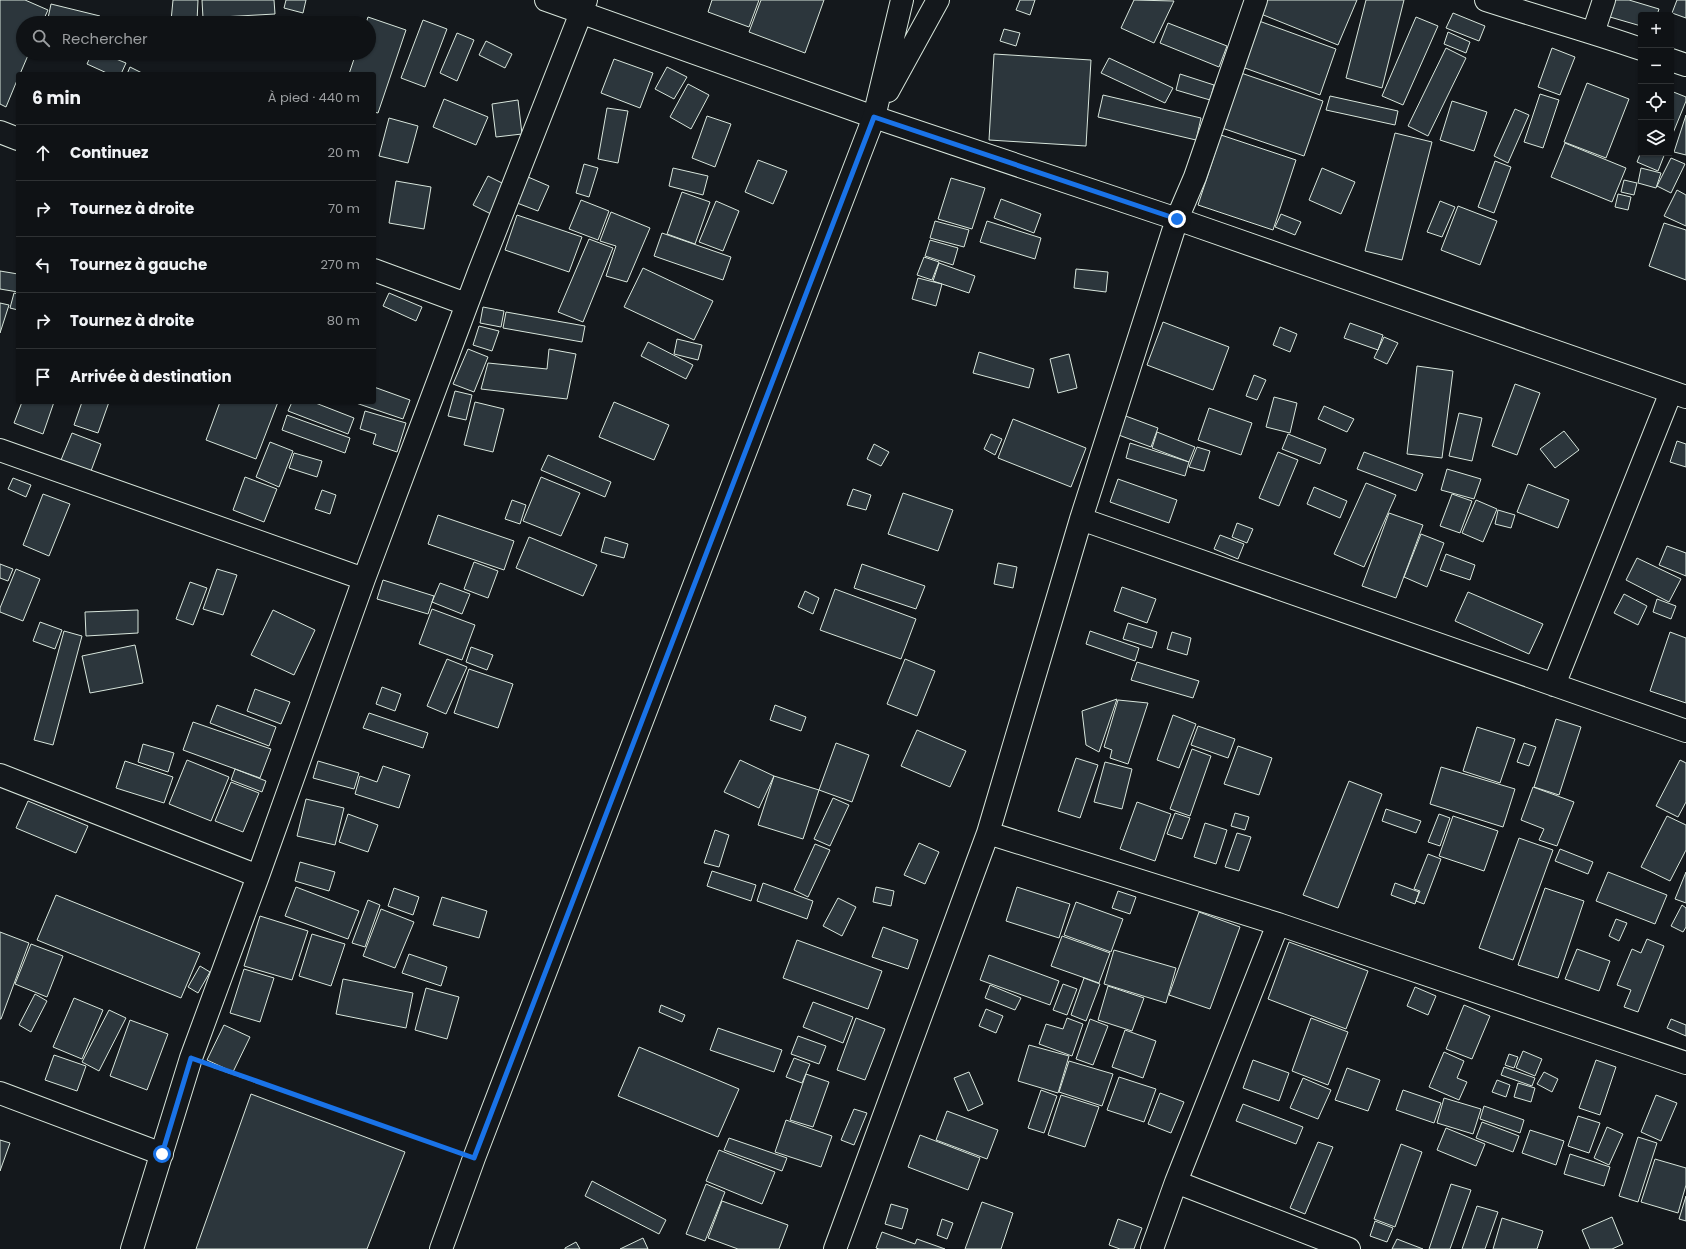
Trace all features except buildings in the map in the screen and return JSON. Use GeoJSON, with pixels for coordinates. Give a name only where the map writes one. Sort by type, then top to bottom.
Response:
{"type":"FeatureCollection","features":[{"type":"Feature","properties":{"kind":"street"},"geometry":{"type":"LineString","coordinates":[[546,0],[584,6],[874,117],[1177,219],[1679,394],[1554,685]]}},
{"type":"Feature","properties":{"kind":"street"},"geometry":{"type":"LineString","coordinates":[[441,1249],[474,1158],[874,117],[902,0]]}},
{"type":"Feature","properties":{"kind":"street"},"geometry":{"type":"LineString","coordinates":[[874,117],[938,0]]}},
{"type":"Feature","properties":{"kind":"street"},"geometry":{"type":"LineString","coordinates":[[835,1249],[988,833],[1081,519],[1177,219],[1196,176],[1256,0]]}},
{"type":"Feature","properties":{"kind":"street"},"geometry":{"type":"LineString","coordinates":[[1486,0],[1529,15],[1593,33],[1638,48]]}},
{"type":"Feature","properties":{"kind":"street"},"geometry":{"type":"LineString","coordinates":[[1593,33],[1604,0]]}},
{"type":"Feature","properties":{"kind":"street"},"geometry":{"type":"LineString","coordinates":[[132,1249],[191,1058],[364,579],[466,304],[584,6]]}},
{"type":"Feature","properties":{"kind":"street"},"geometry":{"type":"LineString","coordinates":[[1674,61],[1686,65]]}},
{"type":"Feature","properties":{"kind":"street"},"geometry":{"type":"LineString","coordinates":[[0,132],[16,138]]}},
{"type":"Feature","properties":{"kind":"street"},"geometry":{"type":"LineString","coordinates":[[376,271],[466,304]]}},
{"type":"Feature","properties":{"kind":"street"},"geometry":{"type":"LineString","coordinates":[[0,450],[364,579]]}},
{"type":"Feature","properties":{"kind":"street"},"geometry":{"type":"LineString","coordinates":[[1081,519],[1686,731]]}},
{"type":"Feature","properties":{"kind":"street"},"geometry":{"type":"LineString","coordinates":[[0,775],[258,876]]}},
{"type":"Feature","properties":{"kind":"street"},"geometry":{"type":"LineString","coordinates":[[988,833],[1278,924],[1686,1063]]}},
{"type":"Feature","properties":{"kind":"street"},"geometry":{"type":"LineString","coordinates":[[1152,1249],[1176,1182],[1278,924]]}},
{"type":"Feature","properties":{"kind":"street"},"geometry":{"type":"LineString","coordinates":[[0,1093],[162,1154]]}},
{"type":"Feature","properties":{"kind":"street"},"geometry":{"type":"LineString","coordinates":[[1176,1182],[1349,1249]]}},
{"type":"Feature","properties":{"kind":"path"},"geometry":{"type":"LineString","coordinates":[[191,1058],[474,1158]]}},
{"type":"Feature","properties":{"kind":"route"},"geometry":{"type":"LineString","coordinates":[[162,1154],[191,1058],[474,1158],[874,117],[1177,219]]}}]}
